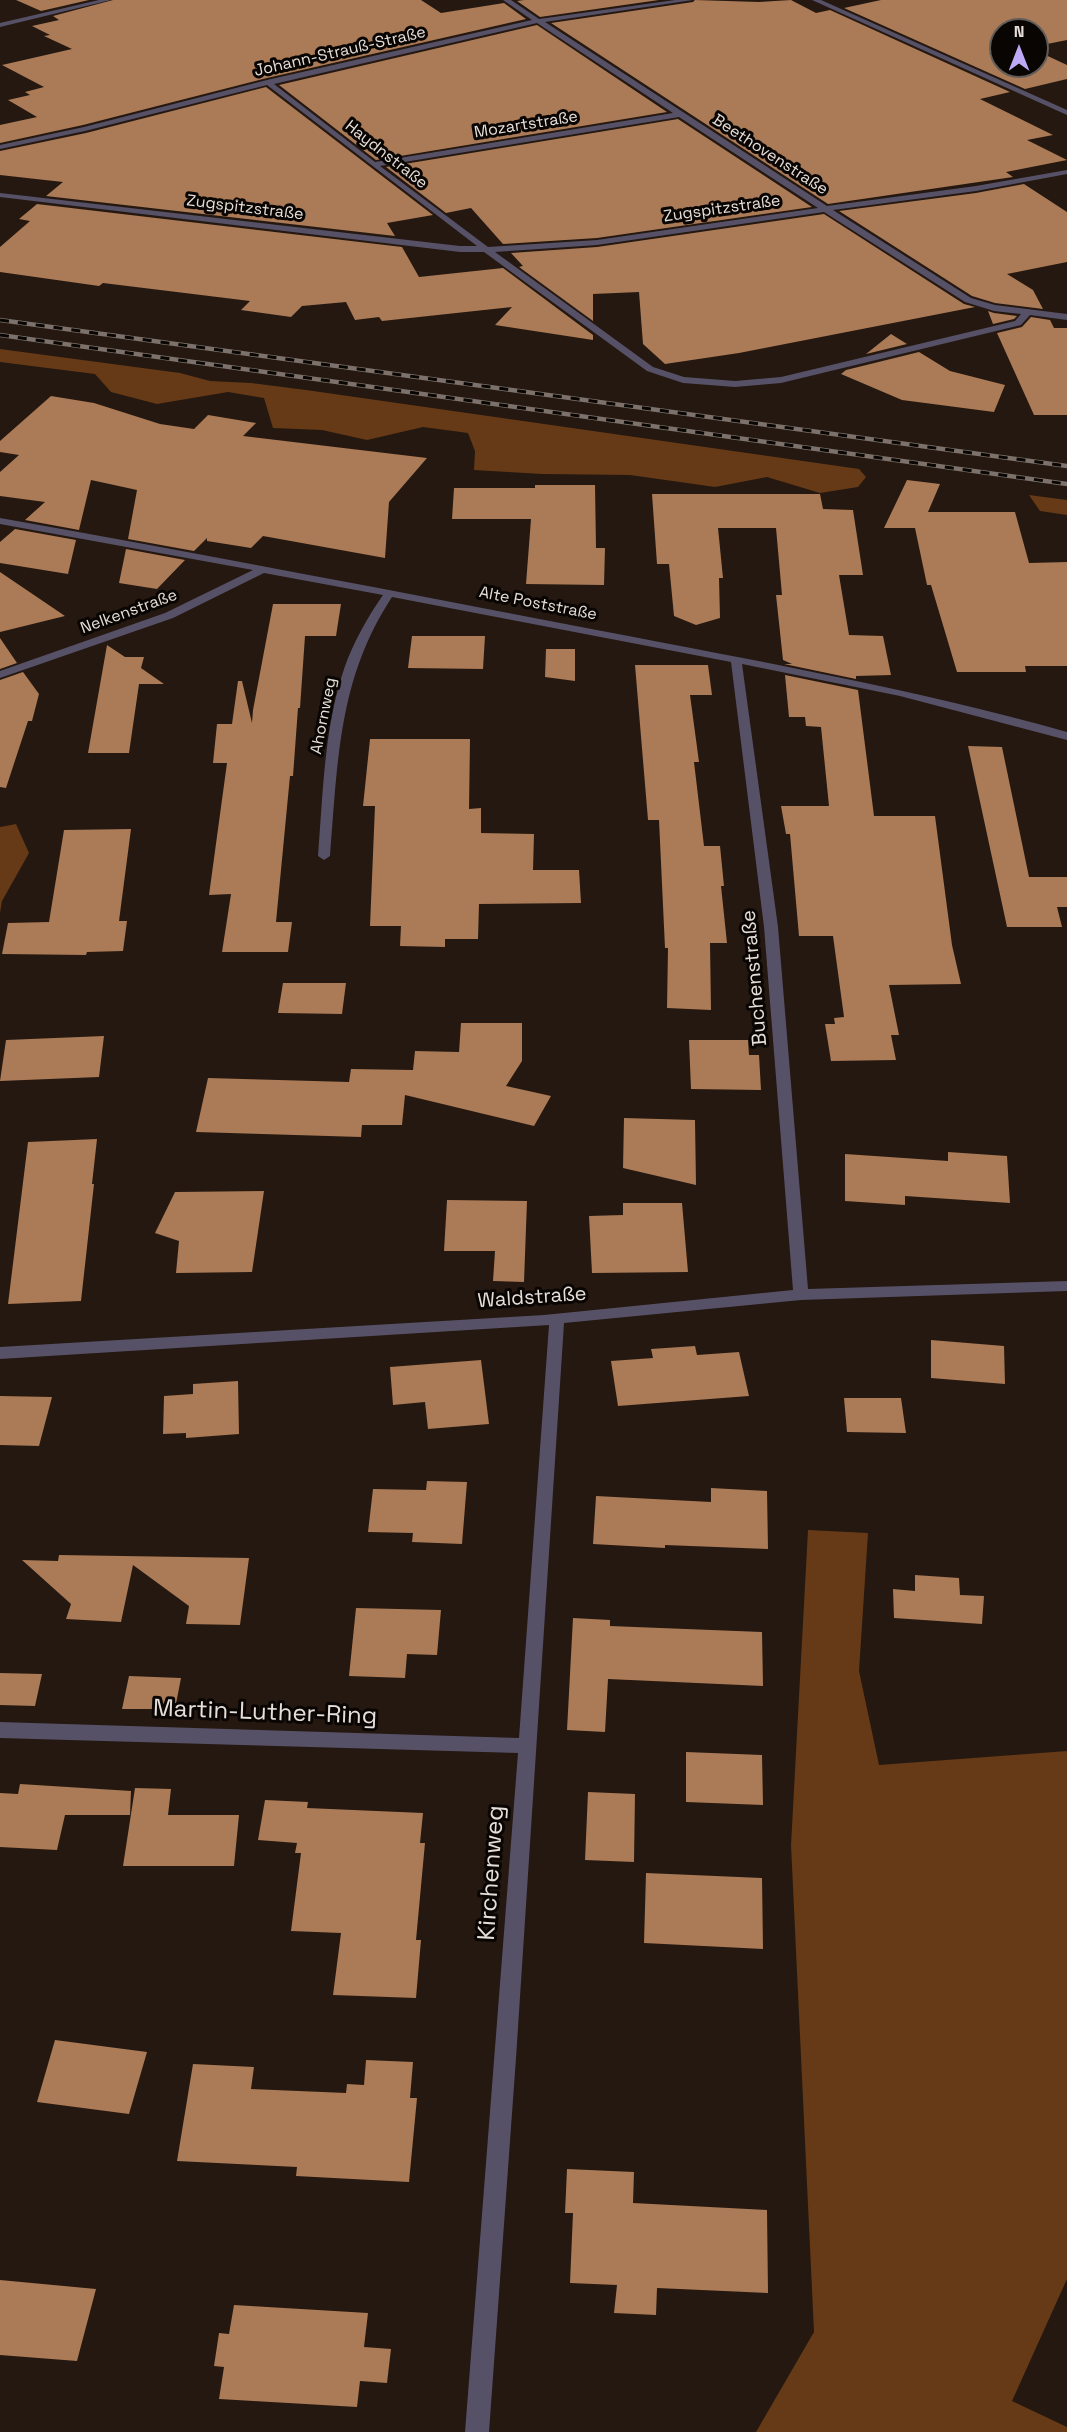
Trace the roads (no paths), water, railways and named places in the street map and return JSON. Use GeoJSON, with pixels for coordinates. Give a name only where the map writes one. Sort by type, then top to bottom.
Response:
{"type":"FeatureCollection","features":[{"type":"Feature","properties":{"kind":"street"},"geometry":{"type":"LineString","coordinates":[[0,25],[108,0]]}},
{"type":"Feature","properties":{"kind":"street","name":"Beethovenstraße"},"geometry":{"type":"LineString","coordinates":[[506,0],[968,300],[994,308],[1067,317]]}},
{"type":"Feature","properties":{"kind":"street","name":"Johann-Strauß-Straße"},"geometry":{"type":"LineString","coordinates":[[0,147],[85,129],[267,82],[538,21],[690,0]]}},
{"type":"Feature","properties":{"kind":"street"},"geometry":{"type":"LineString","coordinates":[[815,0],[1067,113]]}},
{"type":"Feature","properties":{"kind":"street","name":"Haydnstraße"},"geometry":{"type":"LineString","coordinates":[[267,82],[487,250]]}},
{"type":"Feature","properties":{"kind":"street","name":"Mozartstraße"},"geometry":{"type":"LineString","coordinates":[[376,164],[681,114]]}},
{"type":"Feature","properties":{"kind":"street","name":"Zugspitzstraße"},"geometry":{"type":"LineString","coordinates":[[0,195],[460,249],[532,250],[1005,183],[1067,172]]}},
{"type":"Feature","properties":{"kind":"street"},"geometry":{"type":"LineString","coordinates":[[487,250],[651,369],[683,380],[735,384],[781,380],[1018,323],[1027,313]]}},
{"type":"Feature","properties":{"kind":"street","name":"Alte Poststraße"},"geometry":{"type":"LineString","coordinates":[[0,521],[265,568],[736,659],[948,704],[1067,735]]}},
{"type":"Feature","properties":{"kind":"street","name":"Nelkenstraße"},"geometry":{"type":"LineString","coordinates":[[0,675],[172,616],[227,590],[265,568]]}},
{"type":"Feature","properties":{"kind":"street","name":"Ahornweg"},"geometry":{"type":"LineString","coordinates":[[324,856],[334,743],[348,676],[378,610],[390,592]]}},
{"type":"Feature","properties":{"kind":"street","name":"Buchenstraße"},"geometry":{"type":"LineString","coordinates":[[736,659],[771,927],[801,1294]]}},
{"type":"Feature","properties":{"kind":"street","name":"Waldstraße"},"geometry":{"type":"LineString","coordinates":[[0,1353],[557,1318],[801,1294],[1067,1286]]}},
{"type":"Feature","properties":{"kind":"street","name":"Kirchenweg"},"geometry":{"type":"LineString","coordinates":[[477,2432],[557,1318]]}},
{"type":"Feature","properties":{"kind":"street","name":"Martin-Luther-Ring"},"geometry":{"type":"LineString","coordinates":[[0,1730],[528,1746]]}},
{"type":"Feature","properties":{"kind":"railway"},"geometry":{"type":"LineString","coordinates":[[0,320],[1067,466]]}},
{"type":"Feature","properties":{"kind":"railway"},"geometry":{"type":"LineString","coordinates":[[0,335],[1067,484]]}}]}
